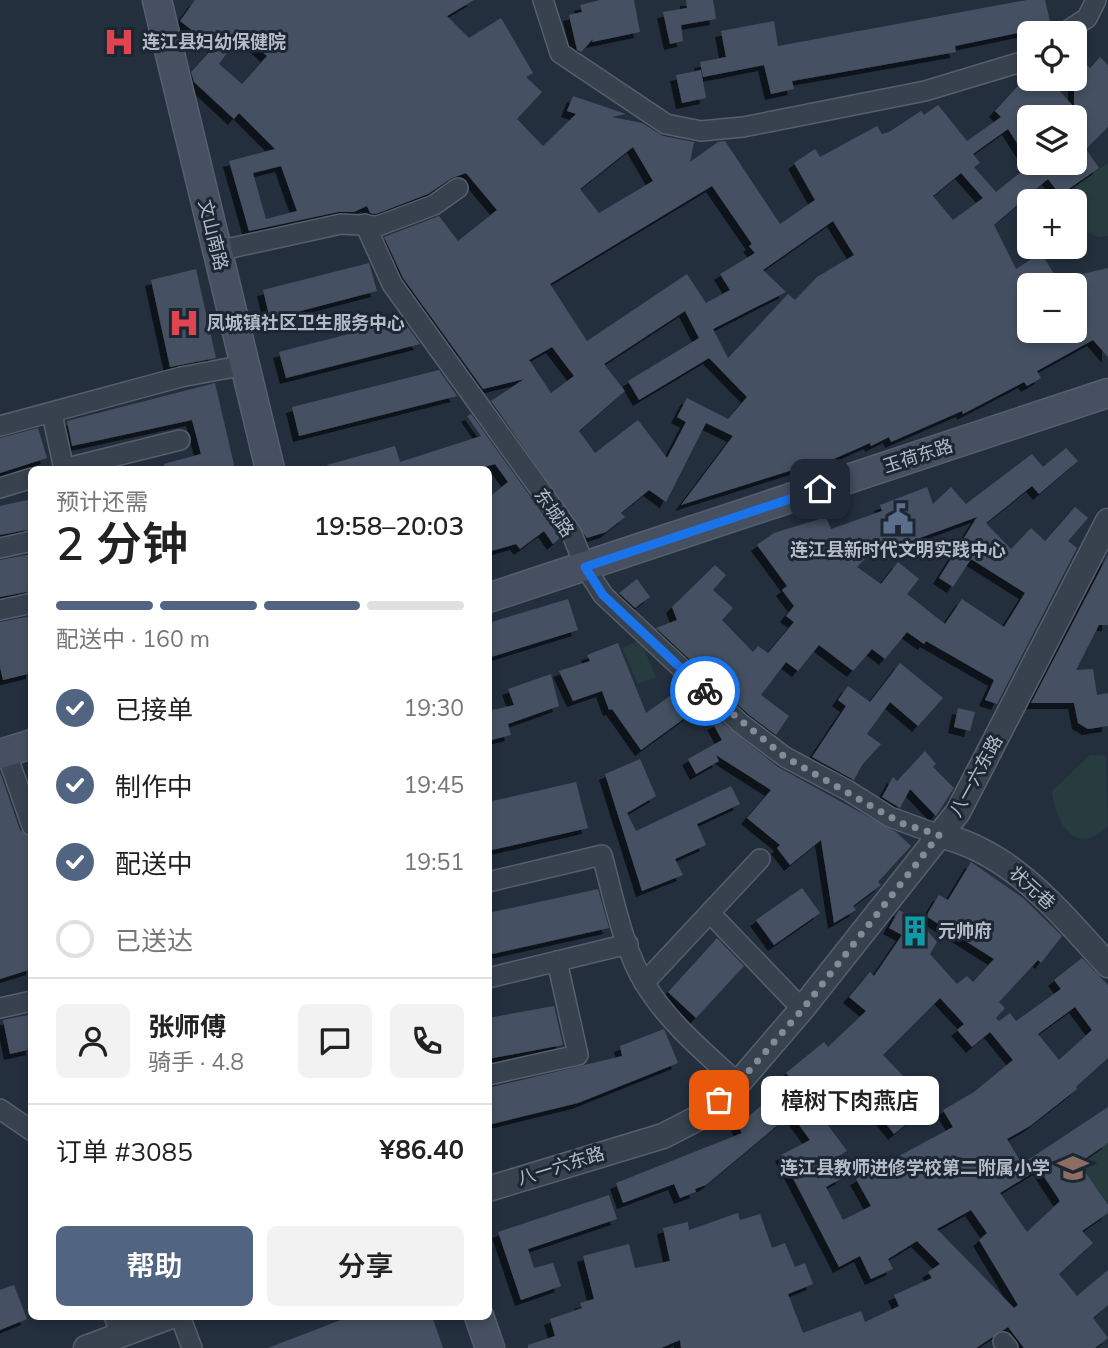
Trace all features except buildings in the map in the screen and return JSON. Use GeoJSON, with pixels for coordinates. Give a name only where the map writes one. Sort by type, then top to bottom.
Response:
{"type":"FeatureCollection","features":[{"type":"Feature","properties":{"kind":"main road","name":"文山南路"},"geometry":{"type":"LineString","coordinates":[[157,0],[269,466]]}},
{"type":"Feature","properties":{"kind":"main road","name":"玉荷东路"},"geometry":{"type":"LineString","coordinates":[[492,597],[1108,393]]}},
{"type":"Feature","properties":{"kind":"main road"},"geometry":{"type":"LineString","coordinates":[[480,1320],[490,1348]]}},
{"type":"Feature","properties":{"kind":"street"},"geometry":{"type":"LineString","coordinates":[[543,0],[560,52],[666,124],[701,131],[743,127],[925,90],[1017,63]]}},
{"type":"Feature","properties":{"kind":"street"},"geometry":{"type":"LineString","coordinates":[[1082,21],[1087,18],[1096,0]]}},
{"type":"Feature","properties":{"kind":"street"},"geometry":{"type":"LineString","coordinates":[[217,251],[341,224],[378,226],[434,205],[458,188]]}},
{"type":"Feature","properties":{"kind":"street","name":"东城路"},"geometry":{"type":"LineString","coordinates":[[365,224],[392,284],[572,534],[585,567],[603,595],[719,705],[770,747],[901,823],[939,835]]}},
{"type":"Feature","properties":{"kind":"street"},"geometry":{"type":"LineString","coordinates":[[0,426],[181,377],[245,365]]}},
{"type":"Feature","properties":{"kind":"street"},"geometry":{"type":"LineString","coordinates":[[52,414],[63,466]]}},
{"type":"Feature","properties":{"kind":"street"},"geometry":{"type":"LineString","coordinates":[[76,466],[180,440]]}},
{"type":"Feature","properties":{"kind":"street"},"geometry":{"type":"LineString","coordinates":[[0,488],[28,479]]}},
{"type":"Feature","properties":{"kind":"street","name":"八一六东路"},"geometry":{"type":"LineString","coordinates":[[492,1188],[663,1136],[700,1117],[738,1083],[802,1010],[958,812],[1108,521]]}},
{"type":"Feature","properties":{"kind":"street"},"geometry":{"type":"LineString","coordinates":[[0,548],[28,542]]}},
{"type":"Feature","properties":{"kind":"street"},"geometry":{"type":"LineString","coordinates":[[0,610],[28,604]]}},
{"type":"Feature","properties":{"kind":"street"},"geometry":{"type":"LineString","coordinates":[[13,750],[28,810]]}},
{"type":"Feature","properties":{"kind":"street"},"geometry":{"type":"LineString","coordinates":[[958,812],[973,845]]}},
{"type":"Feature","properties":{"kind":"street","name":"状元巷"},"geometry":{"type":"LineString","coordinates":[[939,835],[973,845],[1031,884],[1108,965]]}},
{"type":"Feature","properties":{"kind":"street"},"geometry":{"type":"LineString","coordinates":[[492,881],[602,855],[628,944],[644,984],[688,1037],[738,1083]]}},
{"type":"Feature","properties":{"kind":"street"},"geometry":{"type":"LineString","coordinates":[[644,984],[760,859]]}},
{"type":"Feature","properties":{"kind":"street"},"geometry":{"type":"LineString","coordinates":[[710,913],[802,1010]]}},
{"type":"Feature","properties":{"kind":"street"},"geometry":{"type":"LineString","coordinates":[[492,977],[628,944]]}},
{"type":"Feature","properties":{"kind":"street"},"geometry":{"type":"LineString","coordinates":[[492,1074],[578,1055],[557,961]]}},
{"type":"Feature","properties":{"kind":"street"},"geometry":{"type":"LineString","coordinates":[[0,1008],[28,1002]]}},
{"type":"Feature","properties":{"kind":"street"},"geometry":{"type":"LineString","coordinates":[[0,1109],[28,1128]]}},
{"type":"Feature","properties":{"kind":"street"},"geometry":{"type":"LineString","coordinates":[[86,1348],[118,1325],[147,1320]]}},
{"type":"Feature","properties":{"kind":"street"},"geometry":{"type":"LineString","coordinates":[[182,1320],[192,1348]]}},
{"type":"Feature","properties":{"kind":"green space"},"geometry":{"type":"Polygon","coordinates":[[[1108,163],[1108,236],[1099,237],[1087,232],[1087,189],[1072,189],[1108,163]]]}},
{"type":"Feature","properties":{"kind":"green space"},"geometry":{"type":"Polygon","coordinates":[[[640,640],[656,677],[638,684],[622,648],[640,640]]]}},
{"type":"Feature","properties":{"kind":"green space"},"geometry":{"type":"Polygon","coordinates":[[[1090,755],[1106,756],[1108,826],[1086,839],[1077,837],[1063,825],[1052,791],[1090,755]]]}},
{"type":"Feature","properties":{"kind":"green space"},"geometry":{"type":"Polygon","coordinates":[[[1108,1143],[1108,1205],[1079,1163],[1108,1143]]]}},
{"type":"Feature","properties":{"kind":"way so far"},"geometry":{"type":"LineString","coordinates":[[705,691],[740,723],[785,757],[901,823],[939,835],[802,1010],[741,1080],[719,1100]]}},
{"type":"Feature","properties":{"kind":"place","name":"连江县妇幼保健院"},"geometry":{"type":"Point","coordinates":[119,42]}},
{"type":"Feature","properties":{"kind":"place","name":"凤城镇社区卫生服务中心"},"geometry":{"type":"Point","coordinates":[184,323]}},
{"type":"Feature","properties":{"kind":"place","name":"连江县新时代文明实践中心"},"geometry":{"type":"Point","coordinates":[898,519]}},
{"type":"Feature","properties":{"kind":"place","name":"元帅府"},"geometry":{"type":"Point","coordinates":[915,931]}},
{"type":"Feature","properties":{"kind":"place","name":"樟树下肉燕店"},"geometry":{"type":"Point","coordinates":[719,1100]}},
{"type":"Feature","properties":{"kind":"place","name":"连江县教师进修学校第二附属小学"},"geometry":{"type":"Point","coordinates":[1073,1168]}},
{"type":"Feature","properties":{"kind":"route"},"geometry":{"type":"LineString","coordinates":[[705,691],[603,595],[585,567],[820,489]]}}]}
